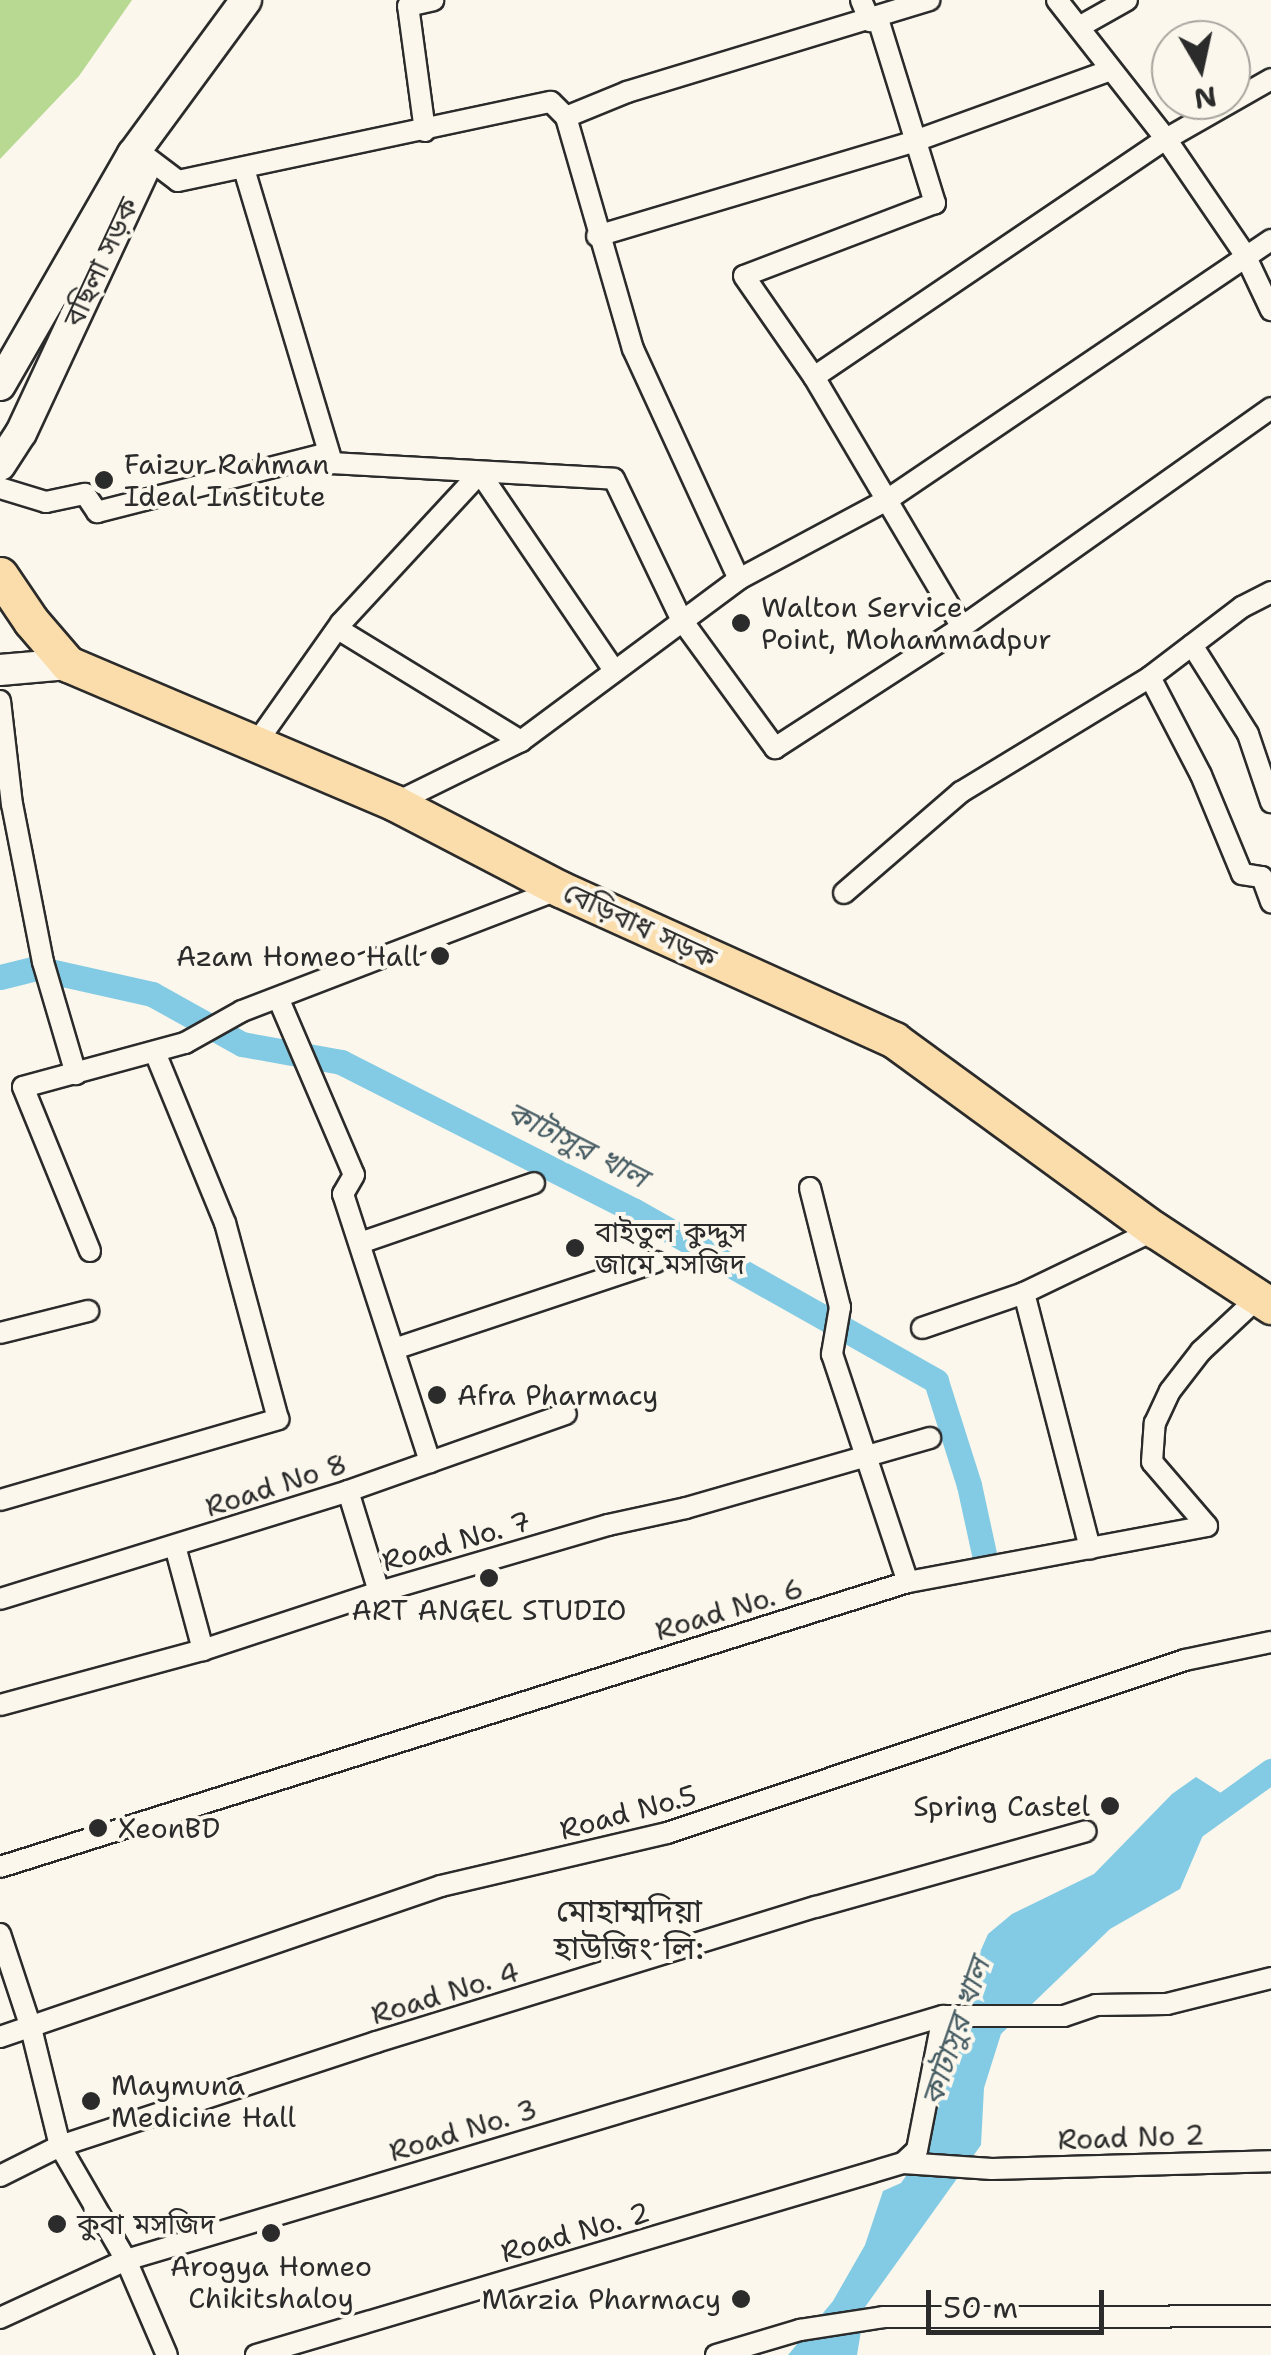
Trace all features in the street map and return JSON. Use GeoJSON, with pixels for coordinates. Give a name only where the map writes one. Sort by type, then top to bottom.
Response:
{"type":"FeatureCollection","features":[{"type":"Feature","properties":{"kind":"highway","name":"বেড়িবাধ সড়ক"},"geometry":{"type":"LineString","coordinates":[[0,576],[68,664],[395,803],[560,889],[894,1040],[1155,1230],[1267,1297]]}},
{"type":"Feature","properties":{"kind":"main road","name":"বছিলা সড়ক"},"geometry":{"type":"LineString","coordinates":[[0,385],[133,154],[246,0]]}},
{"type":"Feature","properties":{"kind":"main road","name":"বছিলা সড়ক"},"geometry":{"type":"LineString","coordinates":[[0,465],[21,433],[149,160],[204,59]]}},
{"type":"Feature","properties":{"kind":"main road"},"geometry":{"type":"LineString","coordinates":[[0,670],[68,664]]}},
{"type":"Feature","properties":{"kind":"street"},"geometry":{"type":"LineString","coordinates":[[425,131],[408,6],[434,0]]}},
{"type":"Feature","properties":{"kind":"street"},"geometry":{"type":"LineString","coordinates":[[861,0],[874,20],[915,141],[922,149],[935,203],[744,276],[814,377],[962,627]]}},
{"type":"Feature","properties":{"kind":"street"},"geometry":{"type":"LineString","coordinates":[[566,117],[627,92],[874,20],[929,0]]}},
{"type":"Feature","properties":{"kind":"street"},"geometry":{"type":"LineString","coordinates":[[1057,0],[1166,140],[1245,255],[1271,310]]}},
{"type":"Feature","properties":{"kind":"street"},"geometry":{"type":"LineString","coordinates":[[1079,27],[1127,0]]}},
{"type":"Feature","properties":{"kind":"street"},"geometry":{"type":"LineString","coordinates":[[597,236],[915,141],[1110,70]]}},
{"type":"Feature","properties":{"kind":"street"},"geometry":{"type":"LineString","coordinates":[[814,377],[1166,140],[1271,80]]}},
{"type":"Feature","properties":{"kind":"street"},"geometry":{"type":"LineString","coordinates":[[149,160],[178,181],[551,102],[566,117],[597,236],[633,349],[739,579]]}},
{"type":"Feature","properties":{"kind":"street"},"geometry":{"type":"LineString","coordinates":[[244,168],[332,463],[614,480],[682,618],[775,748],[962,627],[1271,408]]}},
{"type":"Feature","properties":{"kind":"street"},"geometry":{"type":"LineString","coordinates":[[395,803],[520,741],[739,579],[887,500],[1271,240]]}},
{"type":"Feature","properties":{"kind":"street"},"geometry":{"type":"LineString","coordinates":[[0,488],[46,502],[85,494],[97,512],[329,453]]}},
{"type":"Feature","properties":{"kind":"street"},"geometry":{"type":"LineString","coordinates":[[257,742],[338,629],[480,473]]}},
{"type":"Feature","properties":{"kind":"street"},"geometry":{"type":"LineString","coordinates":[[480,473],[613,669]]}},
{"type":"Feature","properties":{"kind":"street"},"geometry":{"type":"LineString","coordinates":[[844,893],[961,792],[1150,677],[1242,607],[1271,592]]}},
{"type":"Feature","properties":{"kind":"street"},"geometry":{"type":"LineString","coordinates":[[338,629],[520,741]]}},
{"type":"Feature","properties":{"kind":"street"},"geometry":{"type":"LineString","coordinates":[[1192,646],[1248,734],[1271,802]]}},
{"type":"Feature","properties":{"kind":"street"},"geometry":{"type":"LineString","coordinates":[[1150,677],[1201,775],[1242,874],[1262,876],[1271,902]]}},
{"type":"Feature","properties":{"kind":"street"},"geometry":{"type":"LineString","coordinates":[[0,702],[12,804],[44,962],[76,1074]]}},
{"type":"Feature","properties":{"kind":"street"},"geometry":{"type":"LineString","coordinates":[[1248,734],[1271,728]]}},
{"type":"Feature","properties":{"kind":"street"},"geometry":{"type":"LineString","coordinates":[[90,1251],[24,1088],[185,1043],[242,1011],[560,889]]}},
{"type":"Feature","properties":{"kind":"street"},"geometry":{"type":"LineString","coordinates":[[279,1000],[354,1175],[344,1194],[430,1462]]}},
{"type":"Feature","properties":{"kind":"street"},"geometry":{"type":"LineString","coordinates":[[0,1500],[278,1419],[225,1223],[155,1052]]}},
{"type":"Feature","properties":{"kind":"street"},"geometry":{"type":"LineString","coordinates":[[360,1243],[534,1184]]}},
{"type":"Feature","properties":{"kind":"street"},"geometry":{"type":"LineString","coordinates":[[810,1188],[840,1306],[832,1354],[908,1582]]}},
{"type":"Feature","properties":{"kind":"street"},"geometry":{"type":"LineString","coordinates":[[922,1328],[1024,1292],[1155,1230]]}},
{"type":"Feature","properties":{"kind":"street"},"geometry":{"type":"LineString","coordinates":[[394,1349],[656,1262]]}},
{"type":"Feature","properties":{"kind":"street"},"geometry":{"type":"LineString","coordinates":[[1024,1292],[1090,1549]]}},
{"type":"Feature","properties":{"kind":"street","name":"Road No. 6"},"geometry":{"type":"LineString","coordinates":[[0,1867],[908,1582],[1207,1526],[1152,1462],[1155,1423],[1170,1391],[1201,1351],[1267,1297]]}},
{"type":"Feature","properties":{"kind":"street"},"geometry":{"type":"LineString","coordinates":[[0,1333],[88,1312]]}},
{"type":"Feature","properties":{"kind":"street","name":"Road No 8"},"geometry":{"type":"LineString","coordinates":[[0,1599],[348,1491],[566,1414]]}},
{"type":"Feature","properties":{"kind":"street","name":"Road No. 7"},"geometry":{"type":"LineString","coordinates":[[0,1706],[203,1650],[379,1592],[608,1525],[864,1459],[930,1438]]}},
{"type":"Feature","properties":{"kind":"street"},"geometry":{"type":"LineString","coordinates":[[348,1491],[379,1592]]}},
{"type":"Feature","properties":{"kind":"street"},"geometry":{"type":"LineString","coordinates":[[174,1546],[203,1650]]}},
{"type":"Feature","properties":{"kind":"street","name":"Road No.5"},"geometry":{"type":"LineString","coordinates":[[0,2037],[442,1886],[667,1833],[1185,1660],[1271,1642]]}},
{"type":"Feature","properties":{"kind":"street","name":"Road No. 4"},"geometry":{"type":"LineString","coordinates":[[0,2176],[60,2146],[816,1907],[1086,1832]]}},
{"type":"Feature","properties":{"kind":"street"},"geometry":{"type":"LineString","coordinates":[[0,1934],[31,2028],[60,2146],[126,2260],[167,2355]]}},
{"type":"Feature","properties":{"kind":"street","name":"Road No. 3"},"geometry":{"type":"LineString","coordinates":[[0,2318],[126,2260],[946,2015],[1064,2016],[1096,2005],[1167,2004],[1271,1978]]}},
{"type":"Feature","properties":{"kind":"street"},"geometry":{"type":"LineString","coordinates":[[906,2163],[917,2150],[946,2015]]}},
{"type":"Feature","properties":{"kind":"street","name":"Road No 2"},"geometry":{"type":"LineString","coordinates":[[906,2163],[992,2169],[1271,2161]]}},
{"type":"Feature","properties":{"kind":"street","name":"Road No. 2"},"geometry":{"type":"LineString","coordinates":[[256,2355],[906,2163]]}},
{"type":"Feature","properties":{"kind":"street"},"geometry":{"type":"LineString","coordinates":[[716,2355],[800,2330],[927,2314],[1271,2316]]}},
{"type":"Feature","properties":{"kind":"green space"},"geometry":{"type":"Polygon","coordinates":[[[0,0],[132,0],[79,76],[0,159],[0,0]]]}},
{"type":"Feature","properties":{"kind":"water"},"geometry":{"type":"Polygon","coordinates":[[[1196,1777],[1221,1793],[1180,1889],[1110,1929],[1001,2034],[984,2088],[981,2145],[865,2307],[857,2355],[788,2355],[833,2301],[865,2245],[883,2191],[901,2183],[927,2146],[940,2065],[969,1977],[988,1934],[1012,1914],[1094,1874],[1172,1794],[1196,1777]]]}},
{"type":"Feature","properties":{"kind":"waterway","name":"কাটাসুর খাল"},"geometry":{"type":"LineString","coordinates":[[0,977],[36,968],[152,994],[242,1044],[341,1062],[633,1210],[936,1381],[969,1485],[984,1554]]}},
{"type":"Feature","properties":{"kind":"waterway","name":"কাটাসুর খাল"},"geometry":{"type":"LineString","coordinates":[[1186,1832],[1271,1771]]}},
{"type":"Feature","properties":{"kind":"place","name":"Faizur Rahman Ideal Institute"},"geometry":{"type":"Point","coordinates":[104,480]}},
{"type":"Feature","properties":{"kind":"place","name":"Walton Service Point, Mohammadpur"},"geometry":{"type":"Point","coordinates":[741,623]}},
{"type":"Feature","properties":{"kind":"place","name":"Azam Homeo Hall"},"geometry":{"type":"Point","coordinates":[440,956]}},
{"type":"Feature","properties":{"kind":"place","name":"বাইতুল কুদ্দুস জামে মসজিদ"},"geometry":{"type":"Point","coordinates":[575,1248]}},
{"type":"Feature","properties":{"kind":"place","name":"Afra Pharmacy"},"geometry":{"type":"Point","coordinates":[437,1395]}},
{"type":"Feature","properties":{"kind":"place","name":"ART ANGEL STUDIO"},"geometry":{"type":"Point","coordinates":[489,1578]}},
{"type":"Feature","properties":{"kind":"place","name":"Spring Castel"},"geometry":{"type":"Point","coordinates":[1110,1806]}},
{"type":"Feature","properties":{"kind":"place","name":"XeonBD"},"geometry":{"type":"Point","coordinates":[98,1828]}},
{"type":"Feature","properties":{"kind":"place","name":"Maymuna Medicine Hall"},"geometry":{"type":"Point","coordinates":[91,2101]}},
{"type":"Feature","properties":{"kind":"place","name":"কুবা মসজিদ"},"geometry":{"type":"Point","coordinates":[57,2224]}},
{"type":"Feature","properties":{"kind":"place","name":"Arogya Homeo Chikitshaloy"},"geometry":{"type":"Point","coordinates":[271,2233]}},
{"type":"Feature","properties":{"kind":"place","name":"Marzia Pharmacy"},"geometry":{"type":"Point","coordinates":[741,2299]}},
{"type":"Feature","properties":{"kind":"district","name":"মোহাম্মদিয়া হাউজিং লি:"},"geometry":{"type":"Point","coordinates":[629,1930]}}]}
